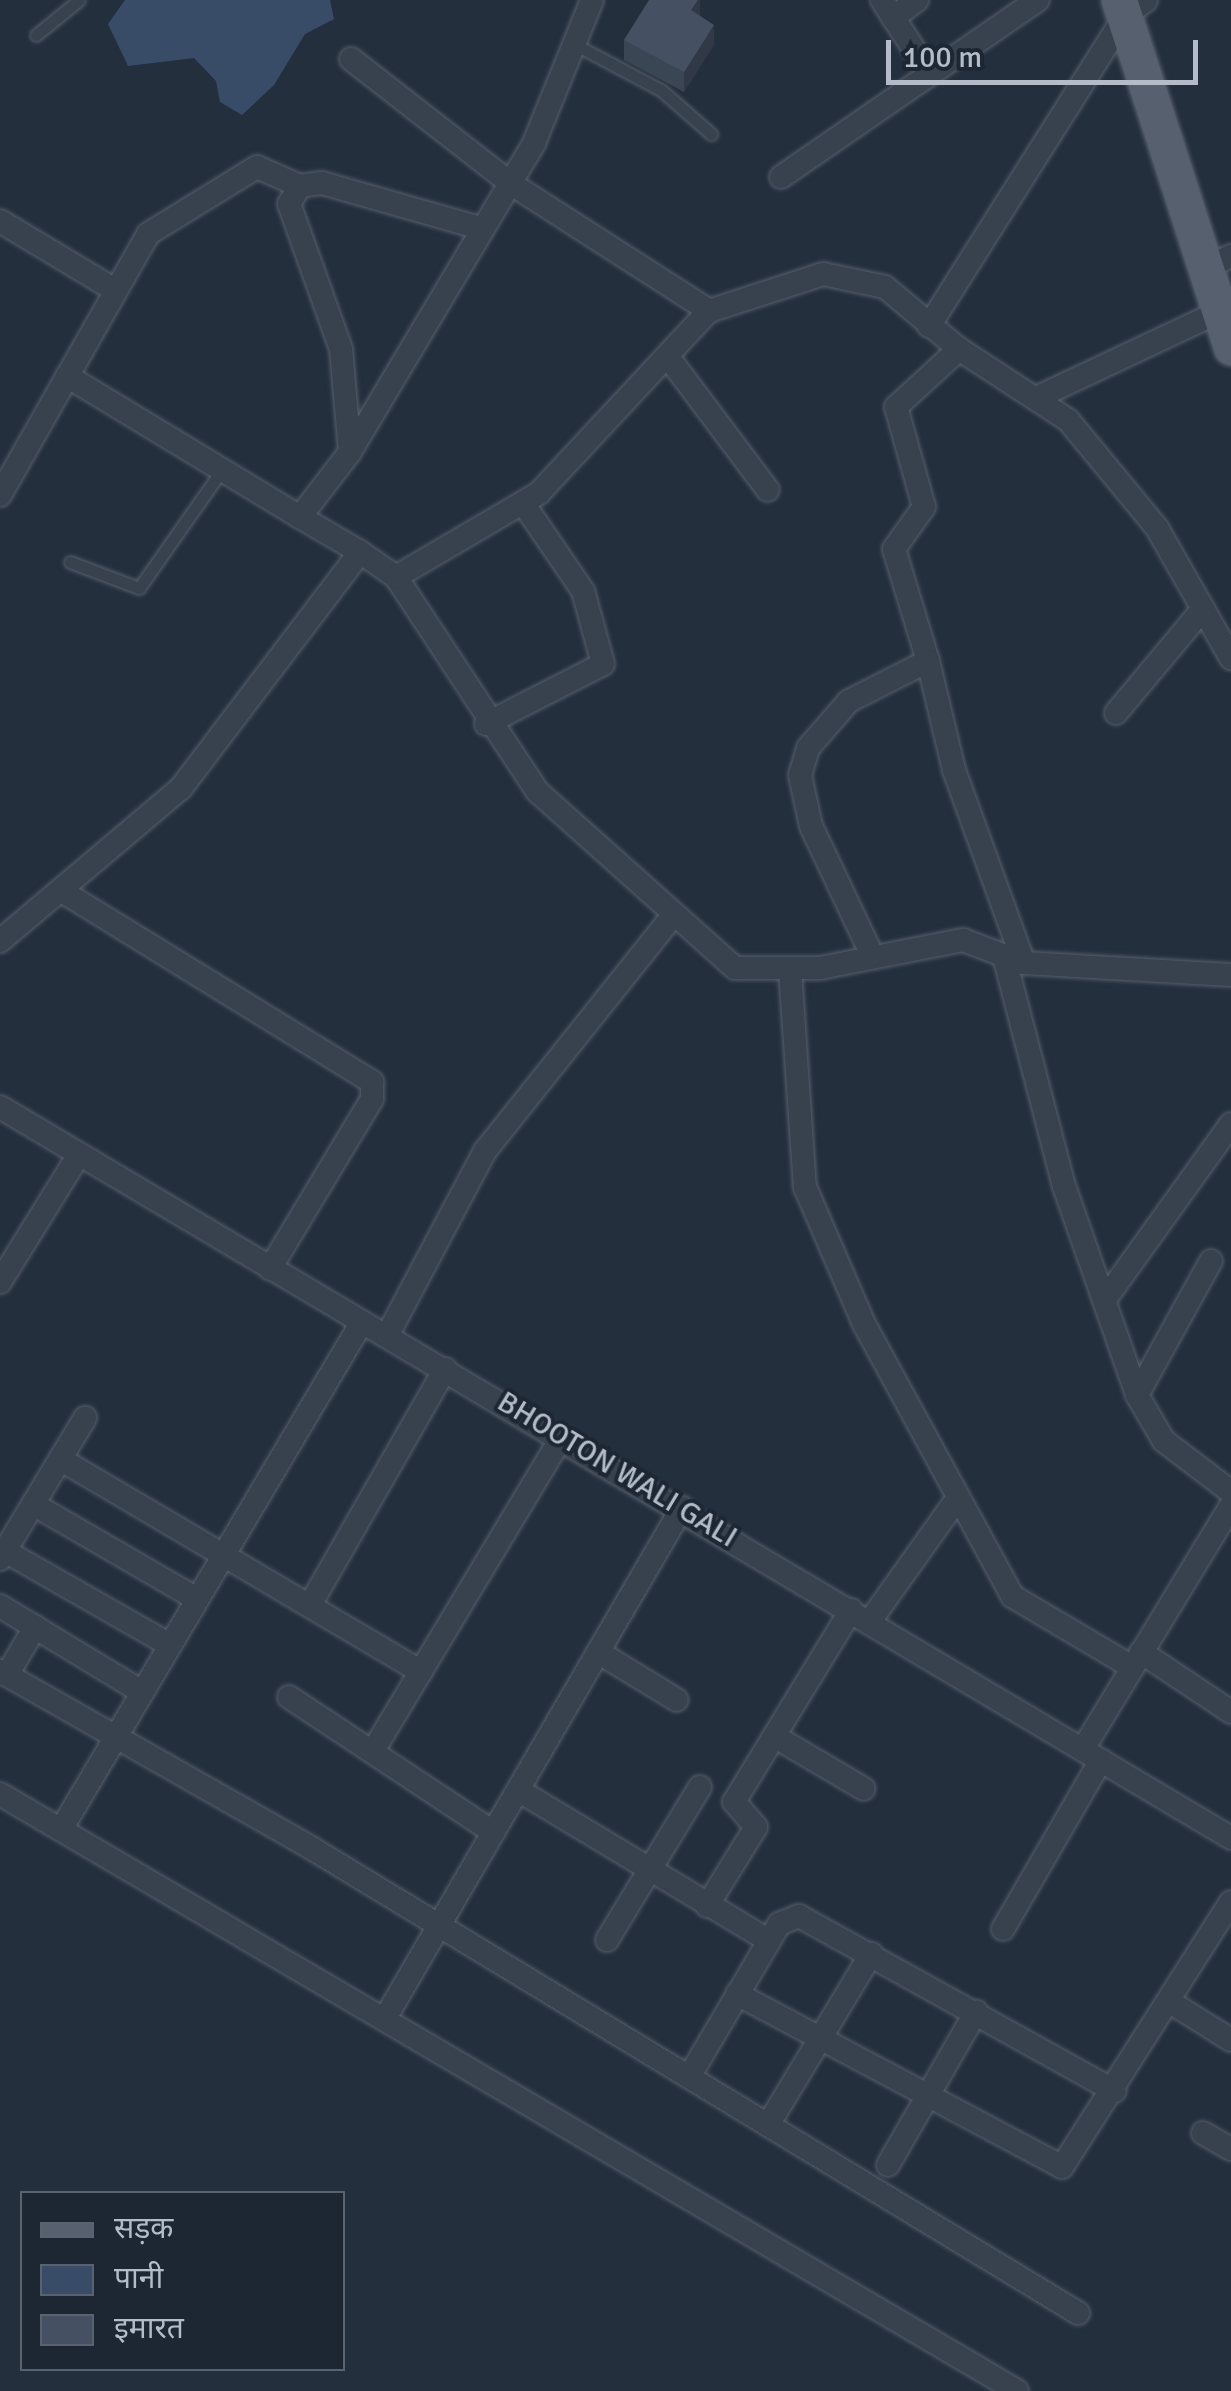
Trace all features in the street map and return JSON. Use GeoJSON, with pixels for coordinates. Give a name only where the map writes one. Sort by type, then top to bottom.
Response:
{"type":"FeatureCollection","features":[{"type":"Feature","properties":{"kind":"main road"},"geometry":{"type":"LineString","coordinates":[[1130,5],[1218,262],[1219,312],[1231,347]]}},
{"type":"Feature","properties":{"kind":"street"},"geometry":{"type":"LineString","coordinates":[[300,518],[350,452],[510,183],[592,0]]}},
{"type":"Feature","properties":{"kind":"street"},"geometry":{"type":"LineString","coordinates":[[917,0],[888,9],[928,70]]}},
{"type":"Feature","properties":{"kind":"street"},"geometry":{"type":"LineString","coordinates":[[781,177],[928,70],[1038,0]]}},
{"type":"Feature","properties":{"kind":"street"},"geometry":{"type":"LineString","coordinates":[[929,326],[1130,5]]}},
{"type":"Feature","properties":{"kind":"street"},"geometry":{"type":"LineString","coordinates":[[350,59],[510,183],[709,311]]}},
{"type":"Feature","properties":{"kind":"street"},"geometry":{"type":"LineString","coordinates":[[0,495],[148,234],[210,188],[257,167],[300,186],[322,183],[483,229]]}},
{"type":"Feature","properties":{"kind":"street"},"geometry":{"type":"LineString","coordinates":[[300,186],[291,216],[341,349],[350,452]]}},
{"type":"Feature","properties":{"kind":"street"},"geometry":{"type":"LineString","coordinates":[[0,221],[116,290]]}},
{"type":"Feature","properties":{"kind":"street"},"geometry":{"type":"LineString","coordinates":[[396,577],[523,504],[709,311],[846,272],[885,288],[958,349],[1038,397],[1157,528],[1231,658]]}},
{"type":"Feature","properties":{"kind":"street"},"geometry":{"type":"LineString","coordinates":[[1038,397],[1219,312]]}},
{"type":"Feature","properties":{"kind":"street"},"geometry":{"type":"LineString","coordinates":[[958,349],[896,401],[924,507],[894,549],[928,661],[954,770],[1014,959],[1064,1186],[1106,1298],[1136,1395],[1164,1441],[1231,1492]]}},
{"type":"Feature","properties":{"kind":"street"},"geometry":{"type":"LineString","coordinates":[[668,357],[768,490]]}},
{"type":"Feature","properties":{"kind":"street"},"geometry":{"type":"LineString","coordinates":[[67,376],[396,577],[486,724],[588,845],[735,968],[790,969],[963,940],[1014,959],[1231,975]]}},
{"type":"Feature","properties":{"kind":"street"},"geometry":{"type":"LineString","coordinates":[[486,724],[603,664],[583,591],[523,504]]}},
{"type":"Feature","properties":{"kind":"street"},"geometry":{"type":"LineString","coordinates":[[0,941],[65,893],[181,788],[360,552]]}},
{"type":"Feature","properties":{"kind":"street"},"geometry":{"type":"LineString","coordinates":[[1116,713],[1203,608]]}},
{"type":"Feature","properties":{"kind":"street"},"geometry":{"type":"LineString","coordinates":[[872,955],[811,826],[800,775],[808,748],[849,702],[928,661]]}},
{"type":"Feature","properties":{"kind":"street"},"geometry":{"type":"LineString","coordinates":[[65,893],[372,1082],[372,1099],[270,1269]]}},
{"type":"Feature","properties":{"kind":"street"},"geometry":{"type":"LineString","coordinates":[[387,1336],[494,1138],[672,917]]}},
{"type":"Feature","properties":{"kind":"street"},"geometry":{"type":"LineString","coordinates":[[790,969],[805,1187],[955,1502],[1012,1596],[1231,1712]]}},
{"type":"Feature","properties":{"kind":"street","name":"BHOOTON WALI GALI"},"geometry":{"type":"LineString","coordinates":[[0,1107],[682,1508],[1231,1838]]}},
{"type":"Feature","properties":{"kind":"street"},"geometry":{"type":"LineString","coordinates":[[1106,1298],[1231,1124]]}},
{"type":"Feature","properties":{"kind":"street"},"geometry":{"type":"LineString","coordinates":[[0,1282],[78,1156]]}},
{"type":"Feature","properties":{"kind":"street"},"geometry":{"type":"LineString","coordinates":[[1136,1395],[1211,1261]]}},
{"type":"Feature","properties":{"kind":"street"},"geometry":{"type":"LineString","coordinates":[[62,1828],[362,1322]]}},
{"type":"Feature","properties":{"kind":"street"},"geometry":{"type":"LineString","coordinates":[[310,1604],[444,1369]]}},
{"type":"Feature","properties":{"kind":"street"},"geometry":{"type":"LineString","coordinates":[[84,1418],[2,1555],[170,1645]]}},
{"type":"Feature","properties":{"kind":"street"},"geometry":{"type":"LineString","coordinates":[[373,1752],[562,1437]]}},
{"type":"Feature","properties":{"kind":"street"},"geometry":{"type":"LineString","coordinates":[[60,1459],[422,1672]]}},
{"type":"Feature","properties":{"kind":"street"},"geometry":{"type":"LineString","coordinates":[[707,1906],[754,1832],[733,1805],[774,1736],[860,1616],[955,1502]]}},
{"type":"Feature","properties":{"kind":"street"},"geometry":{"type":"LineString","coordinates":[[33,1504],[198,1598]]}},
{"type":"Feature","properties":{"kind":"street"},"geometry":{"type":"LineString","coordinates":[[1004,1928],[1136,1660],[1231,1506]]}},
{"type":"Feature","properties":{"kind":"street"},"geometry":{"type":"LineString","coordinates":[[387,2015],[682,1508]]}},
{"type":"Feature","properties":{"kind":"street"},"geometry":{"type":"LineString","coordinates":[[0,1606],[142,1692]]}},
{"type":"Feature","properties":{"kind":"street"},"geometry":{"type":"LineString","coordinates":[[35,1627],[4,1673],[438,1927],[1078,2314]]}},
{"type":"Feature","properties":{"kind":"street"},"geometry":{"type":"LineString","coordinates":[[598,1652],[677,1700]]}},
{"type":"Feature","properties":{"kind":"street"},"geometry":{"type":"LineString","coordinates":[[289,1698],[493,1832]]}},
{"type":"Feature","properties":{"kind":"street"},"geometry":{"type":"LineString","coordinates":[[774,1736],[864,1789]]}},
{"type":"Feature","properties":{"kind":"street"},"geometry":{"type":"LineString","coordinates":[[607,1940],[700,1787]]}},
{"type":"Feature","properties":{"kind":"street"},"geometry":{"type":"LineString","coordinates":[[518,1790],[769,1941]]}},
{"type":"Feature","properties":{"kind":"street"},"geometry":{"type":"LineString","coordinates":[[0,1794],[387,2015],[1017,2391]]}},
{"type":"Feature","properties":{"kind":"street"},"geometry":{"type":"LineString","coordinates":[[737,1994],[927,2099],[1062,2167],[1115,2091],[1231,1902]]}},
{"type":"Feature","properties":{"kind":"street"},"geometry":{"type":"LineString","coordinates":[[689,2077],[769,1941],[798,1916],[1115,2091]]}},
{"type":"Feature","properties":{"kind":"street"},"geometry":{"type":"LineString","coordinates":[[768,2125],[871,1954]]}},
{"type":"Feature","properties":{"kind":"street"},"geometry":{"type":"LineString","coordinates":[[1170,2002],[1231,2040]]}},
{"type":"Feature","properties":{"kind":"street"},"geometry":{"type":"LineString","coordinates":[[888,2165],[976,2012]]}},
{"type":"Feature","properties":{"kind":"street"},"geometry":{"type":"LineString","coordinates":[[1204,2133],[1231,2149]]}},
{"type":"Feature","properties":{"kind":"lane"},"geometry":{"type":"LineString","coordinates":[[36,35],[79,0]]}},
{"type":"Feature","properties":{"kind":"lane"},"geometry":{"type":"LineString","coordinates":[[574,44],[661,90],[711,134]]}},
{"type":"Feature","properties":{"kind":"lane"},"geometry":{"type":"LineString","coordinates":[[70,562],[140,588],[222,470]]}},
{"type":"Feature","properties":{"kind":"water"},"geometry":{"type":"Polygon","coordinates":[[[125,0],[330,0],[334,19],[305,34],[274,85],[242,115],[220,102],[216,81],[194,58],[128,66],[108,24],[125,0]]]}},
{"type":"Feature","properties":{"kind":"building"},"geometry":{"type":"Polygon","coordinates":[[[649,0],[698,0],[691,10],[714,25],[684,72],[624,40],[649,0]]]}}]}
